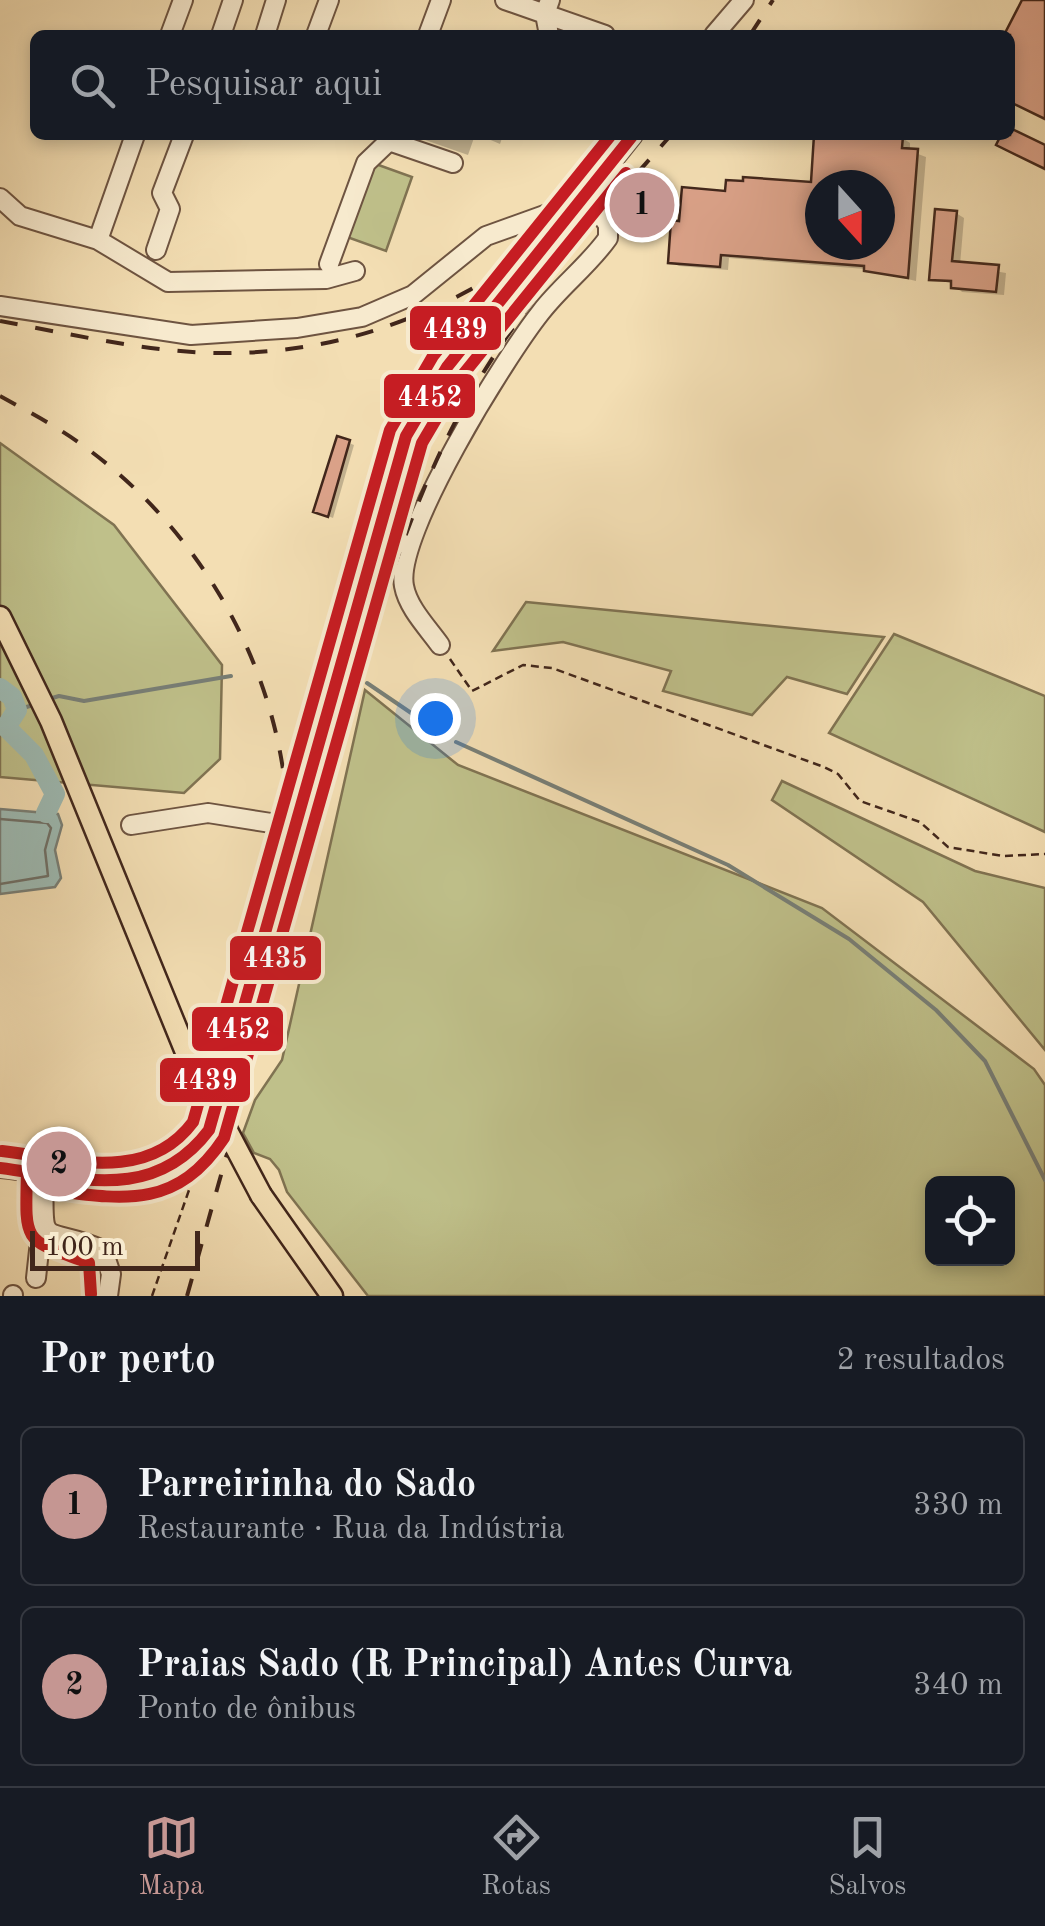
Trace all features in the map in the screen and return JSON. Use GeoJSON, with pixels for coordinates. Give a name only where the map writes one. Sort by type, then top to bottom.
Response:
{"type":"FeatureCollection","features":[{"type":"Feature","properties":{"kind":"main road"},"geometry":{"type":"LineString","coordinates":[[0,617],[51,721],[188,1057],[262,1195],[332,1296]]}},
{"type":"Feature","properties":{"kind":"street"},"geometry":{"type":"LineString","coordinates":[[172,30],[183,0]]}},
{"type":"Feature","properties":{"kind":"street"},"geometry":{"type":"LineString","coordinates":[[223,30],[234,0]]}},
{"type":"Feature","properties":{"kind":"street"},"geometry":{"type":"LineString","coordinates":[[266,30],[276,0]]}},
{"type":"Feature","properties":{"kind":"street"},"geometry":{"type":"LineString","coordinates":[[318,30],[329,0]]}},
{"type":"Feature","properties":{"kind":"street"},"geometry":{"type":"LineString","coordinates":[[430,30],[440,0]]}},
{"type":"Feature","properties":{"kind":"street"},"geometry":{"type":"LineString","coordinates":[[505,0],[548,7],[595,30]]}},
{"type":"Feature","properties":{"kind":"street"},"geometry":{"type":"LineString","coordinates":[[718,30],[744,0]]}},
{"type":"Feature","properties":{"kind":"street"},"geometry":{"type":"LineString","coordinates":[[98,240],[133,140]]}},
{"type":"Feature","properties":{"kind":"street"},"geometry":{"type":"LineString","coordinates":[[156,250],[170,209],[162,193],[182,140]]}},
{"type":"Feature","properties":{"kind":"street"},"geometry":{"type":"LineString","coordinates":[[329,264],[366,163],[388,140]]}},
{"type":"Feature","properties":{"kind":"street"},"geometry":{"type":"LineString","coordinates":[[395,140],[452,164]]}},
{"type":"Feature","properties":{"kind":"street"},"geometry":{"type":"LineString","coordinates":[[0,1168],[147,1180],[177,1169],[201,1145],[209,1130],[406,436],[446,366],[629,140]]}},
{"type":"Feature","properties":{"kind":"street"},"geometry":{"type":"LineString","coordinates":[[0,198],[20,216],[98,240],[168,282],[326,280],[355,271]]}},
{"type":"Feature","properties":{"kind":"street"},"geometry":{"type":"LineString","coordinates":[[0,306],[191,335],[297,328],[362,317],[395,306],[478,241],[582,198]]}},
{"type":"Feature","properties":{"kind":"street"},"geometry":{"type":"LineString","coordinates":[[440,645],[404,589],[408,557],[441,478],[504,363],[541,312],[608,238],[608,224],[582,198]]}},
{"type":"Feature","properties":{"kind":"street"},"geometry":{"type":"LineString","coordinates":[[520,224],[538,251]]}},
{"type":"Feature","properties":{"kind":"street"},"geometry":{"type":"LineString","coordinates":[[131,825],[222,814],[271,823],[288,845]]}},
{"type":"Feature","properties":{"kind":"street"},"geometry":{"type":"LineString","coordinates":[[36,1278],[44,1172]]}},
{"type":"Feature","properties":{"kind":"street"},"geometry":{"type":"LineString","coordinates":[[42,1224],[48,1234],[62,1240],[103,1250],[109,1261],[108,1296]]}},
{"type":"Feature","properties":{"kind":"path"},"geometry":{"type":"LineString","coordinates":[[440,645],[472,691],[523,664],[552,668],[824,767],[838,774],[860,801],[920,822],[948,847],[1004,856],[1045,854]]}},
{"type":"Feature","properties":{"kind":"path"},"geometry":{"type":"LineString","coordinates":[[152,1296],[194,1183],[201,1145]]}},
{"type":"Feature","properties":{"kind":"green space"},"geometry":{"type":"Polygon","coordinates":[[[373,163],[412,177],[386,251],[347,237],[373,163]]]}},
{"type":"Feature","properties":{"kind":"green space"},"geometry":{"type":"Polygon","coordinates":[[[0,443],[114,525],[222,665],[220,759],[184,793],[0,777],[0,443]]]}},
{"type":"Feature","properties":{"kind":"green space"},"geometry":{"type":"Polygon","coordinates":[[[526,602],[884,637],[847,694],[787,677],[752,715],[663,691],[671,671],[563,642],[493,651],[526,602]]]}},
{"type":"Feature","properties":{"kind":"green space"},"geometry":{"type":"Polygon","coordinates":[[[894,634],[1045,696],[1045,832],[829,733],[894,634]]]}},
{"type":"Feature","properties":{"kind":"green space"},"geometry":{"type":"Polygon","coordinates":[[[365,690],[458,765],[822,908],[1034,1069],[1045,1085],[1045,1296],[368,1296],[287,1192],[279,1170],[270,1159],[254,1153],[243,1133],[255,1100],[282,1060],[365,690]]]}},
{"type":"Feature","properties":{"kind":"green space"},"geometry":{"type":"Polygon","coordinates":[[[782,781],[975,871],[1045,888],[1045,1050],[923,902],[772,800],[782,781]]]}},
{"type":"Feature","properties":{"kind":"water"},"geometry":{"type":"Polygon","coordinates":[[[0,809],[58,814],[62,825],[55,850],[61,878],[55,887],[0,894],[0,809]]]}},
{"type":"Feature","properties":{"kind":"building"},"geometry":{"type":"Polygon","coordinates":[[[1022,0],[1045,0],[1045,119],[1015,104],[1015,30],[1007,30],[1022,0]]]}},
{"type":"Feature","properties":{"kind":"building"},"geometry":{"type":"Polygon","coordinates":[[[1015,130],[1045,145],[1045,169],[996,145],[998,140],[1015,140],[1015,130]]]}},
{"type":"Feature","properties":{"kind":"building"},"geometry":{"type":"Polygon","coordinates":[[[814,140],[903,140],[902,148],[918,149],[908,278],[864,271],[864,266],[721,255],[720,267],[668,263],[671,220],[679,221],[682,187],[725,191],[726,180],[743,181],[743,177],[805,182],[805,260],[895,260],[895,170],[812,170],[814,140]]]}},
{"type":"Feature","properties":{"kind":"building"},"geometry":{"type":"Polygon","coordinates":[[[935,209],[957,211],[952,261],[999,265],[996,292],[951,288],[951,281],[929,280],[935,209]]]}},
{"type":"Feature","properties":{"kind":"building"},"geometry":{"type":"Polygon","coordinates":[[[337,436],[350,440],[328,517],[313,512],[337,436]]]}},
{"type":"Feature","properties":{"kind":"waterway"},"geometry":{"type":"LineString","coordinates":[[49,699],[59,696],[84,701],[231,676]]}},
{"type":"Feature","properties":{"kind":"waterway"},"geometry":{"type":"LineString","coordinates":[[367,683],[445,736]]}},
{"type":"Feature","properties":{"kind":"waterway"},"geometry":{"type":"LineString","coordinates":[[0,688],[12,697],[17,710],[6,727],[34,755],[55,794],[46,813]]}},
{"type":"Feature","properties":{"kind":"waterway"},"geometry":{"type":"LineString","coordinates":[[17,710],[36,704]]}},
{"type":"Feature","properties":{"kind":"waterway"},"geometry":{"type":"LineString","coordinates":[[456,742],[728,865],[849,939],[936,1010],[985,1061],[1045,1180]]}},
{"type":"Feature","properties":{"kind":"railway"},"geometry":{"type":"LineString","coordinates":[[753,30],[773,0]]}},
{"type":"Feature","properties":{"kind":"railway"},"geometry":{"type":"LineString","coordinates":[[187,1296],[365,661],[416,508],[461,411],[506,337],[586,233],[667,140]]}},
{"type":"Feature","properties":{"kind":"railway"},"geometry":{"type":"LineString","coordinates":[[0,321],[109,342],[191,352],[273,351],[325,343],[422,313],[468,291],[513,265],[599,202]]}},
{"type":"Feature","properties":{"kind":"railway"},"geometry":{"type":"LineString","coordinates":[[0,396],[75,440],[137,490],[182,540],[220,596],[251,656],[273,720],[285,786],[288,853],[280,921]]}},
{"type":"Feature","properties":{"kind":"transit line","name":"4439"},"geometry":{"type":"LineString","coordinates":[[2,1151],[80,1162],[130,1161],[153,1154],[193,1122],[390,430],[433,356],[607,140]]}},
{"type":"Feature","properties":{"kind":"transit line","name":"4452"},"geometry":{"type":"LineString","coordinates":[[0,1168],[86,1180],[140,1177],[187,1153],[209,1130],[406,436],[447,367],[629,140]]}},
{"type":"Feature","properties":{"kind":"transit line","name":"4435"},"geometry":{"type":"LineString","coordinates":[[42,1189],[96,1196],[144,1195],[186,1179],[224,1138],[422,443],[461,377],[626,173]]}},
{"type":"Feature","properties":{"kind":"transit line","name":"4435"},"geometry":{"type":"LineString","coordinates":[[27,1172],[28,1227],[32,1236],[51,1249],[89,1263],[91,1294]]}},
{"type":"Feature","properties":{"kind":"place","name":"Parreirinha do Sado"},"geometry":{"type":"Point","coordinates":[642,205]}},
{"type":"Feature","properties":{"kind":"place","name":"Praias Sado (R Principal) Antes Curva"},"geometry":{"type":"Point","coordinates":[59,1164]}}]}
